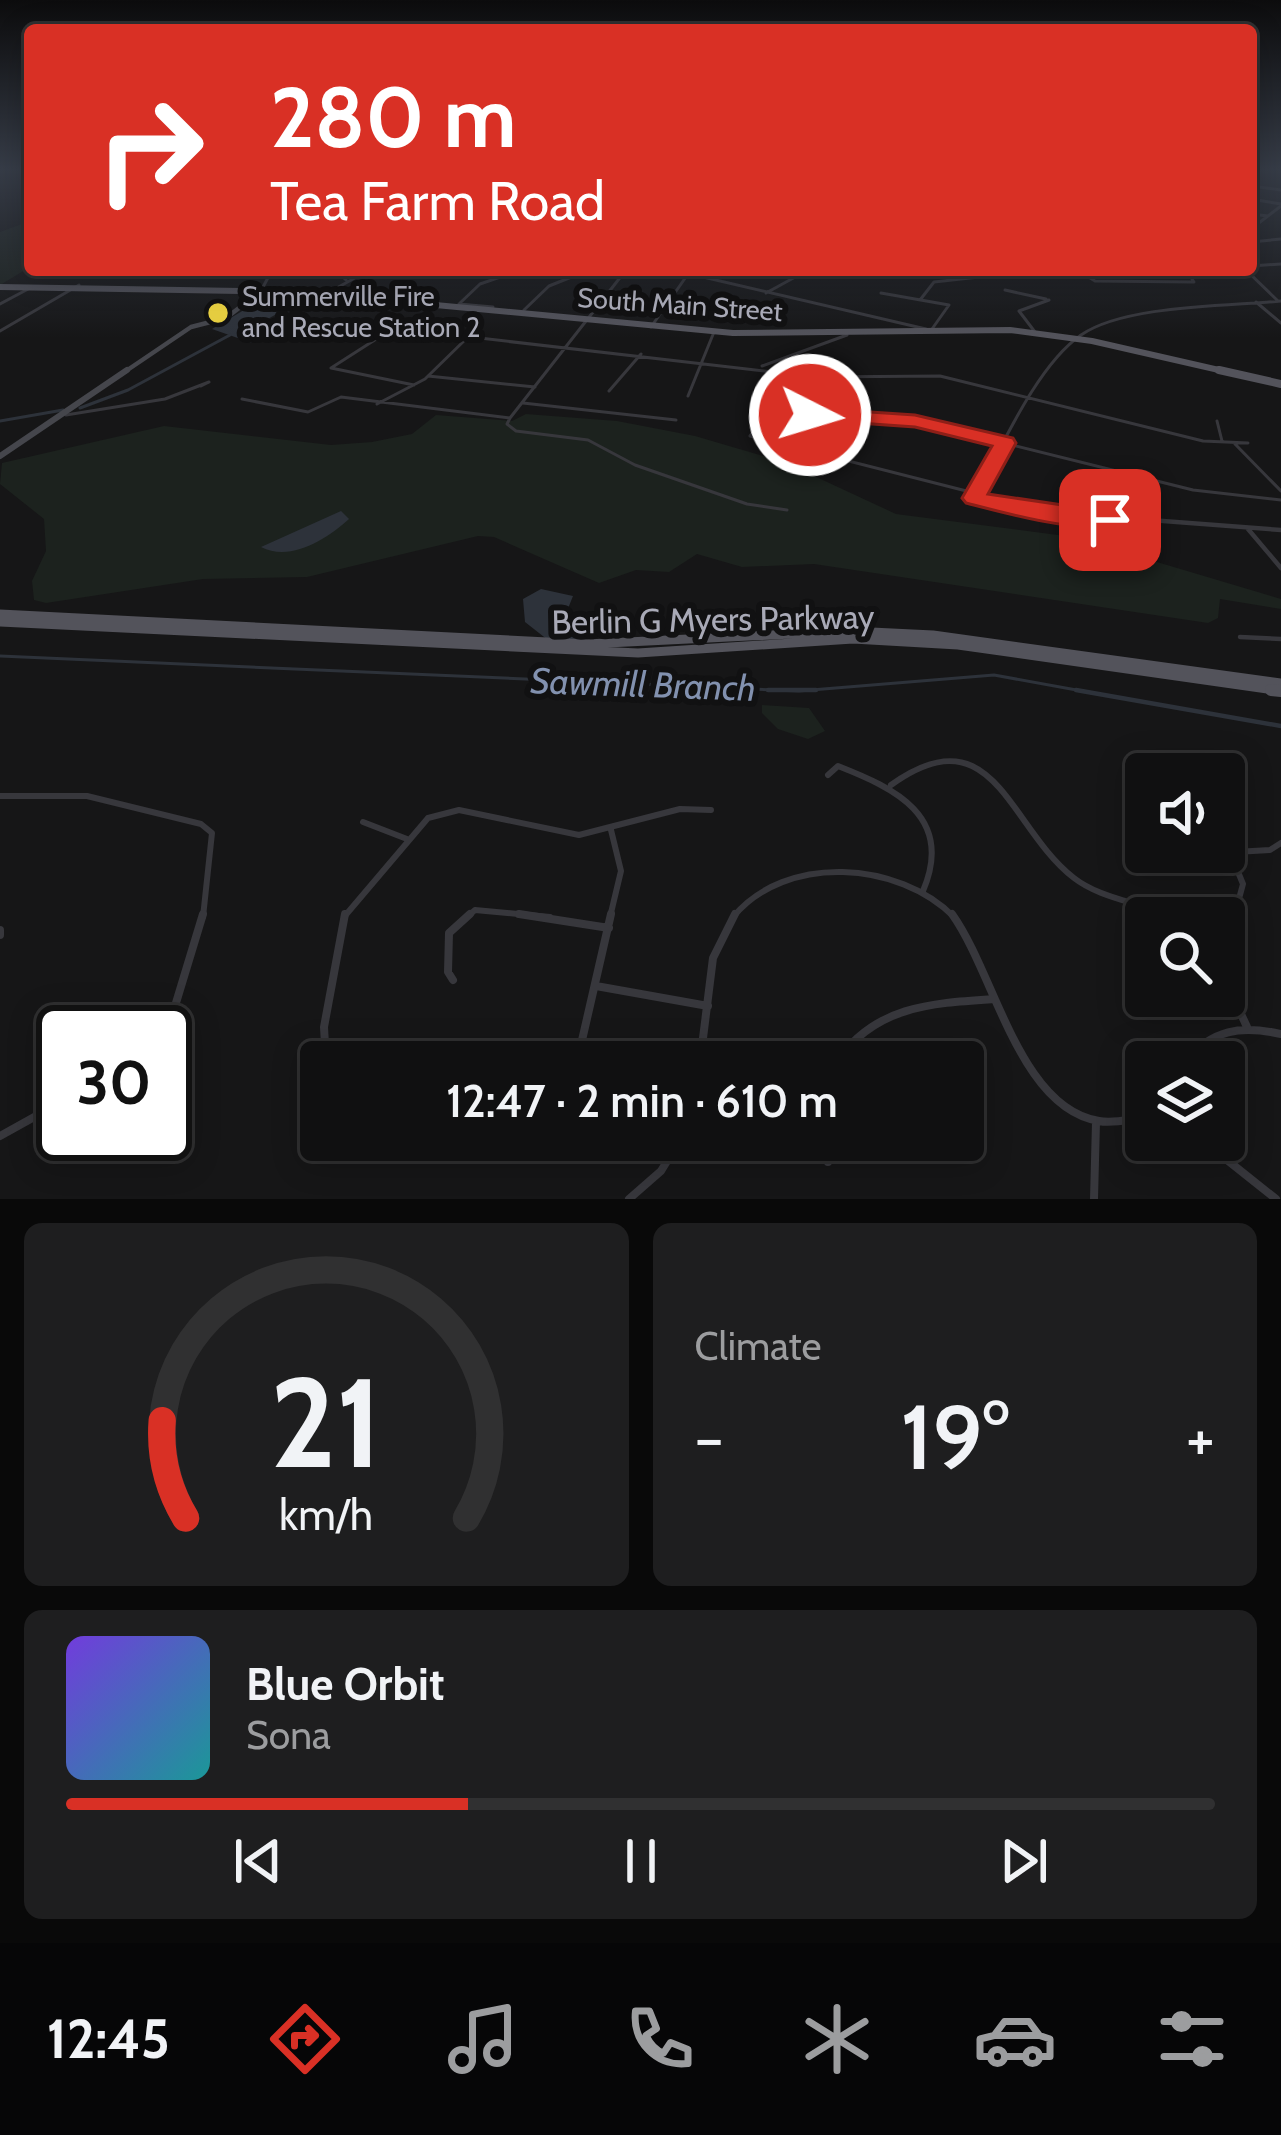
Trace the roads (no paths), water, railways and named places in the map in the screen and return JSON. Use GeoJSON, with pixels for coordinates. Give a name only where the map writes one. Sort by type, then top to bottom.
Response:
{"type":"FeatureCollection","features":[{"type":"Feature","properties":{"kind":"main road","name":"South Main Street"},"geometry":{"type":"LineString","coordinates":[[0,287],[326,294],[714,332],[1035,332],[1281,384]]}},
{"type":"Feature","properties":{"kind":"main road","name":"Berlin G Myers Parkway"},"geometry":{"type":"LineString","coordinates":[[0,618],[638,653],[853,639],[958,645],[1281,687]]}},
{"type":"Feature","properties":{"kind":"street"},"geometry":{"type":"LineString","coordinates":[[0,456],[191,327],[226,318],[261,291],[272,276]]}},
{"type":"Feature","properties":{"kind":"street"},"geometry":{"type":"LineString","coordinates":[[342,276],[346,280]]}},
{"type":"Feature","properties":{"kind":"street"},"geometry":{"type":"LineString","coordinates":[[326,294],[355,276]]}},
{"type":"Feature","properties":{"kind":"street"},"geometry":{"type":"LineString","coordinates":[[458,306],[480,284],[503,276]]}},
{"type":"Feature","properties":{"kind":"street"},"geometry":{"type":"LineString","coordinates":[[524,310],[551,285],[574,276]]}},
{"type":"Feature","properties":{"kind":"street"},"geometry":{"type":"LineString","coordinates":[[622,276],[506,423],[513,430],[588,440],[634,465],[740,502],[787,510]]}},
{"type":"Feature","properties":{"kind":"street"},"geometry":{"type":"LineString","coordinates":[[652,326],[687,276]]}},
{"type":"Feature","properties":{"kind":"street"},"geometry":{"type":"LineString","coordinates":[[696,276],[929,329],[950,306],[881,293]]}},
{"type":"Feature","properties":{"kind":"street"},"geometry":{"type":"LineString","coordinates":[[766,293],[797,276]]}},
{"type":"Feature","properties":{"kind":"street"},"geometry":{"type":"LineString","coordinates":[[917,299],[939,280],[984,276]]}},
{"type":"Feature","properties":{"kind":"street"},"geometry":{"type":"LineString","coordinates":[[1088,276],[1178,285],[1195,281],[1191,276]]}},
{"type":"Feature","properties":{"kind":"street"},"geometry":{"type":"LineString","coordinates":[[1256,276],[1280,301]]}},
{"type":"Feature","properties":{"kind":"street"},"geometry":{"type":"LineString","coordinates":[[0,331],[77,287]]}},
{"type":"Feature","properties":{"kind":"street"},"geometry":{"type":"LineString","coordinates":[[0,304],[30,288]]}},
{"type":"Feature","properties":{"kind":"street"},"geometry":{"type":"LineString","coordinates":[[1005,290],[1049,300],[1019,311],[1035,332]]}},
{"type":"Feature","properties":{"kind":"street"},"geometry":{"type":"LineString","coordinates":[[974,498],[1033,398],[1078,338],[1149,316],[1280,301]]}},
{"type":"Feature","properties":{"kind":"street"},"geometry":{"type":"LineString","coordinates":[[1256,302],[1281,323]]}},
{"type":"Feature","properties":{"kind":"street"},"geometry":{"type":"LineString","coordinates":[[458,306],[590,319]]}},
{"type":"Feature","properties":{"kind":"street"},"geometry":{"type":"LineString","coordinates":[[368,325],[797,374],[940,376],[1222,442],[1248,443]]}},
{"type":"Feature","properties":{"kind":"street"},"geometry":{"type":"LineString","coordinates":[[395,327],[331,368],[414,385]]}},
{"type":"Feature","properties":{"kind":"street"},"geometry":{"type":"LineString","coordinates":[[688,396],[714,332]]}},
{"type":"Feature","properties":{"kind":"street"},"geometry":{"type":"LineString","coordinates":[[757,367],[853,332]]}},
{"type":"Feature","properties":{"kind":"street"},"geometry":{"type":"LineString","coordinates":[[377,404],[428,376],[470,336]]}},
{"type":"Feature","properties":{"kind":"street"},"geometry":{"type":"LineString","coordinates":[[609,391],[641,355]]}},
{"type":"Feature","properties":{"kind":"street"},"geometry":{"type":"LineString","coordinates":[[797,374],[750,436],[1037,513],[1281,530]]}},
{"type":"Feature","properties":{"kind":"street"},"geometry":{"type":"LineString","coordinates":[[428,376],[535,387]]}},
{"type":"Feature","properties":{"kind":"street"},"geometry":{"type":"LineString","coordinates":[[69,413],[86,414],[182,395],[201,386]]}},
{"type":"Feature","properties":{"kind":"street"},"geometry":{"type":"LineString","coordinates":[[242,399],[308,412],[340,397],[510,418]]}},
{"type":"Feature","properties":{"kind":"street"},"geometry":{"type":"LineString","coordinates":[[523,403],[676,420]]}},
{"type":"Feature","properties":{"kind":"street"},"geometry":{"type":"LineString","coordinates":[[771,407],[915,421],[1193,490],[1281,500]]}},
{"type":"Feature","properties":{"kind":"street"},"geometry":{"type":"LineString","coordinates":[[1217,421],[1222,442]]}},
{"type":"Feature","properties":{"kind":"street"},"geometry":{"type":"LineString","coordinates":[[1233,443],[1281,491]]}},
{"type":"Feature","properties":{"kind":"street"},"geometry":{"type":"LineString","coordinates":[[1248,529],[1281,568]]}},
{"type":"Feature","properties":{"kind":"street"},"geometry":{"type":"LineString","coordinates":[[1240,637],[1281,639]]}},
{"type":"Feature","properties":{"kind":"street"},"geometry":{"type":"LineString","coordinates":[[891,785],[917,764],[935,760],[980,770],[1000,782],[1044,851],[1076,879],[1125,899]]}},
{"type":"Feature","properties":{"kind":"street"},"geometry":{"type":"LineString","coordinates":[[828,775],[838,766],[891,785],[914,809],[932,848],[933,866],[923,891]]}},
{"type":"Feature","properties":{"kind":"street"},"geometry":{"type":"LineString","coordinates":[[0,796],[87,796],[201,824],[212,833],[208,883],[182,1005]]}},
{"type":"Feature","properties":{"kind":"street"},"geometry":{"type":"LineString","coordinates":[[323,1041],[341,921],[354,898],[428,818],[450,810],[554,834],[611,830],[680,809],[711,810]]}},
{"type":"Feature","properties":{"kind":"street"},"geometry":{"type":"LineString","coordinates":[[363,822],[407,839]]}},
{"type":"Feature","properties":{"kind":"street"},"geometry":{"type":"LineString","coordinates":[[582,1041],[622,859],[611,830]]}},
{"type":"Feature","properties":{"kind":"street"},"geometry":{"type":"LineString","coordinates":[[1245,851],[1270,850],[1281,843]]}},
{"type":"Feature","properties":{"kind":"street"},"geometry":{"type":"LineString","coordinates":[[703,1041],[722,932],[758,892],[781,881],[829,874],[923,891],[971,939],[994,999],[1029,1071],[1044,1090],[1096,1122],[1125,1120]]}},
{"type":"Feature","properties":{"kind":"street"},"geometry":{"type":"LineString","coordinates":[[453,980],[448,972],[449,933],[475,910],[588,921],[608,928]]}},
{"type":"Feature","properties":{"kind":"street"},"geometry":{"type":"LineString","coordinates":[[596,986],[709,1006]]}},
{"type":"Feature","properties":{"kind":"street"},"geometry":{"type":"LineString","coordinates":[[854,1041],[884,1016],[938,1003],[994,999]]}},
{"type":"Feature","properties":{"kind":"street"},"geometry":{"type":"LineString","coordinates":[[1242,1017],[1247,1027]]}},
{"type":"Feature","properties":{"kind":"street"},"geometry":{"type":"LineString","coordinates":[[1200,1041],[1219,1030],[1247,1027],[1281,1034]]}},
{"type":"Feature","properties":{"kind":"street"},"geometry":{"type":"LineString","coordinates":[[0,1136],[36,1116]]}},
{"type":"Feature","properties":{"kind":"street"},"geometry":{"type":"LineString","coordinates":[[1094,1199],[1096,1122]]}},
{"type":"Feature","properties":{"kind":"street"},"geometry":{"type":"LineString","coordinates":[[629,1199],[668,1161]]}},
{"type":"Feature","properties":{"kind":"street"},"geometry":{"type":"LineString","coordinates":[[1228,1161],[1276,1199]]}},
{"type":"Feature","properties":{"kind":"waterway"},"geometry":{"type":"LineString","coordinates":[[80,408],[128,390],[230,335]]}},
{"type":"Feature","properties":{"kind":"waterway"},"geometry":{"type":"LineString","coordinates":[[0,421],[63,410]]}},
{"type":"Feature","properties":{"kind":"waterway","name":"Sawmill Branch"},"geometry":{"type":"LineString","coordinates":[[0,656],[776,690]]}},
{"type":"Feature","properties":{"kind":"waterway","name":"Sawmill Branch"},"geometry":{"type":"LineString","coordinates":[[811,690],[994,675],[1091,693]]}},
{"type":"Feature","properties":{"kind":"waterway","name":"Sawmill Branch"},"geometry":{"type":"LineString","coordinates":[[768,690],[776,690]]}},
{"type":"Feature","properties":{"kind":"waterway","name":"Sawmill Branch"},"geometry":{"type":"LineString","coordinates":[[776,690],[811,690]]}},
{"type":"Feature","properties":{"kind":"waterway","name":"Sawmill Branch"},"geometry":{"type":"LineString","coordinates":[[776,690],[811,690]]}},
{"type":"Feature","properties":{"kind":"waterway","name":"Sawmill Branch"},"geometry":{"type":"LineString","coordinates":[[811,690],[816,690]]}},
{"type":"Feature","properties":{"kind":"waterway","name":"Sawmill Branch"},"geometry":{"type":"LineString","coordinates":[[1076,690],[1091,693]]}},
{"type":"Feature","properties":{"kind":"waterway","name":"Sawmill Branch"},"geometry":{"type":"LineString","coordinates":[[1091,693],[1281,726]]}},
{"type":"Feature","properties":{"kind":"place","name":"Summerville Fire and Rescue Station 2"},"geometry":{"type":"Point","coordinates":[218,313]}}]}
